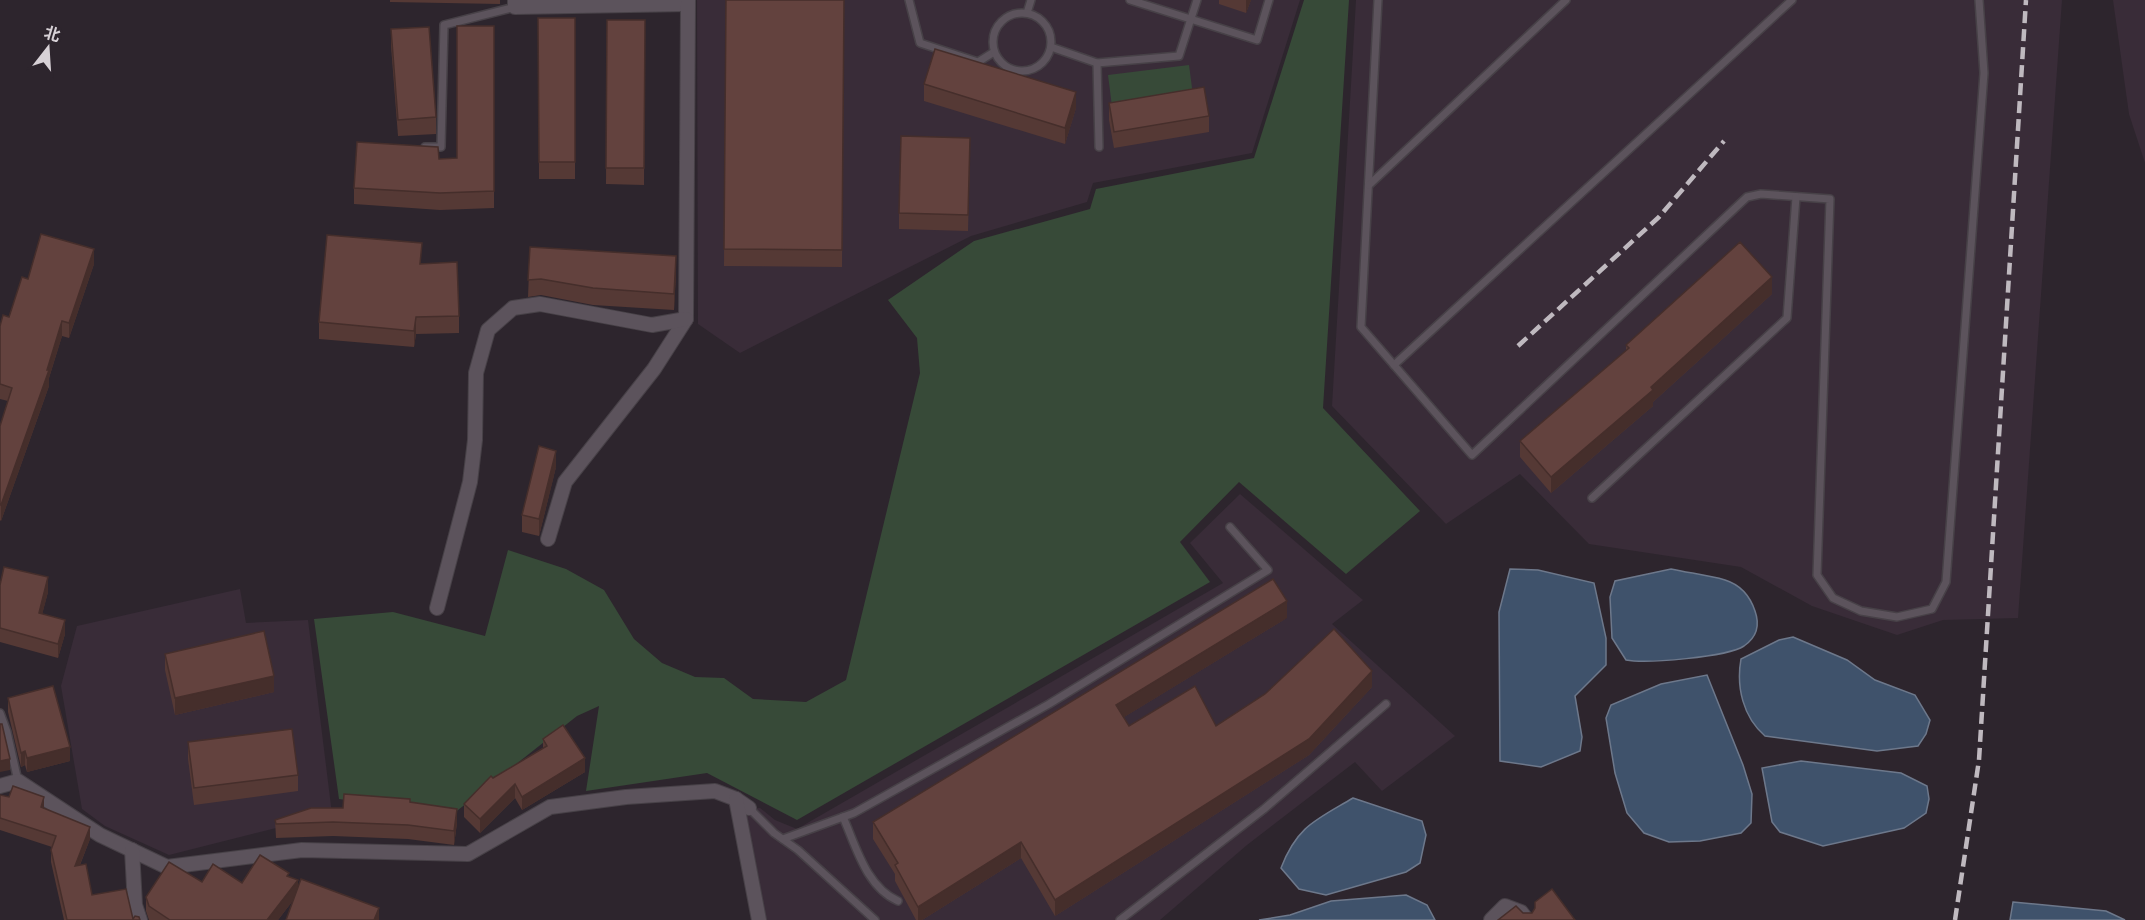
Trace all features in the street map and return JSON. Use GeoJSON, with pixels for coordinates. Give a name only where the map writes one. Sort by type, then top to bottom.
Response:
{"type":"FeatureCollection","features":[{"type":"Feature","properties":{"kind":"street"},"geometry":{"type":"LineString","coordinates":[[515,3],[688,2],[686,319],[654,369],[565,482],[548,539]]}},
{"type":"Feature","properties":{"kind":"street"},"geometry":{"type":"LineString","coordinates":[[437,608],[470,482],[475,440],[477,373],[488,330],[513,308],[540,304],[652,325],[686,319]]}},
{"type":"Feature","properties":{"kind":"street"},"geometry":{"type":"LineString","coordinates":[[0,786],[18,781],[100,835],[167,867],[302,850],[468,854],[550,807],[626,797],[715,791],[736,799],[749,808]]}},
{"type":"Feature","properties":{"kind":"street"},"geometry":{"type":"LineString","coordinates":[[736,799],[759,920]]}},
{"type":"Feature","properties":{"kind":"street"},"geometry":{"type":"LineString","coordinates":[[132,850],[135,905],[140,920]]}},
{"type":"Feature","properties":{"kind":"street"},"geometry":{"type":"LineString","coordinates":[[1491,920],[1505,906],[1521,912],[1527,920]]}},
{"type":"Feature","properties":{"kind":"lane"},"geometry":{"type":"LineString","coordinates":[[909,0],[920,43],[978,62],[994,52]]}},
{"type":"Feature","properties":{"kind":"lane"},"geometry":{"type":"LineString","coordinates":[[1027,13],[1031,0]]}},
{"type":"Feature","properties":{"kind":"lane"},"geometry":{"type":"LineString","coordinates":[[1130,0],[1257,40],[1269,0]]}},
{"type":"Feature","properties":{"kind":"lane"},"geometry":{"type":"LineString","coordinates":[[1051,47],[1097,63],[1179,56],[1197,0]]}},
{"type":"Feature","properties":{"kind":"lane"},"geometry":{"type":"LineString","coordinates":[[1378,0],[1361,327],[1472,455],[1747,197],[1761,194],[1830,199],[1817,575],[1833,598],[1861,611],[1897,617],[1932,609],[1946,582],[1984,73],[1979,0]]}},
{"type":"Feature","properties":{"kind":"lane"},"geometry":{"type":"LineString","coordinates":[[1369,185],[1566,0]]}},
{"type":"Feature","properties":{"kind":"lane"},"geometry":{"type":"LineString","coordinates":[[1394,365],[1792,0]]}},
{"type":"Feature","properties":{"kind":"lane"},"geometry":{"type":"LineString","coordinates":[[418,146],[441,147],[444,26],[515,3]]}},
{"type":"Feature","properties":{"kind":"lane"},"geometry":{"type":"LineString","coordinates":[[1027,13],[1041,19],[1050,32],[1051,47],[1045,61],[1032,70],[1017,71],[1003,64],[994,52],[993,37],[999,23],[1011,14],[1027,13]]}},
{"type":"Feature","properties":{"kind":"lane"},"geometry":{"type":"LineString","coordinates":[[1097,63],[1099,147]]}},
{"type":"Feature","properties":{"kind":"lane"},"geometry":{"type":"LineString","coordinates":[[1592,498],[1787,318],[1796,197]]}},
{"type":"Feature","properties":{"kind":"lane"},"geometry":{"type":"LineString","coordinates":[[783,839],[843,817],[1049,705],[1268,570],[1230,527]]}},
{"type":"Feature","properties":{"kind":"lane"},"geometry":{"type":"LineString","coordinates":[[1120,920],[1264,809],[1349,739],[1386,704]]}},
{"type":"Feature","properties":{"kind":"lane"},"geometry":{"type":"LineString","coordinates":[[0,713],[8,732],[18,781]]}},
{"type":"Feature","properties":{"kind":"lane"},"geometry":{"type":"LineString","coordinates":[[749,808],[875,920]]}},
{"type":"Feature","properties":{"kind":"lane"},"geometry":{"type":"LineString","coordinates":[[843,817],[873,882],[889,897],[898,901]]}},
{"type":"Feature","properties":{"kind":"shaded area"},"geometry":{"type":"Polygon","coordinates":[[[697,0],[1300,0],[1252,153],[1093,183],[1087,202],[971,236],[740,353],[698,324],[697,0]]]}},
{"type":"Feature","properties":{"kind":"shaded area"},"geometry":{"type":"Polygon","coordinates":[[[1356,0],[2062,0],[2018,618],[1943,620],[1897,635],[1812,606],[1741,567],[1589,544],[1520,474],[1446,524],[1332,406],[1356,0]]]}},
{"type":"Feature","properties":{"kind":"shaded area"},"geometry":{"type":"Polygon","coordinates":[[[2113,0],[2145,0],[2145,163],[2129,114],[2113,0]]]}},
{"type":"Feature","properties":{"kind":"shaded area"},"geometry":{"type":"Polygon","coordinates":[[[1240,494],[1363,600],[1332,624],[1455,736],[1382,791],[1355,762],[1247,845],[1160,920],[762,920],[738,809],[760,808],[775,820],[797,829],[1223,583],[1190,543],[1240,494]]]}},
{"type":"Feature","properties":{"kind":"shaded area"},"geometry":{"type":"Polygon","coordinates":[[[240,589],[246,623],[308,620],[332,814],[169,855],[105,826],[82,809],[61,686],[77,626],[240,589]]]}},
{"type":"Feature","properties":{"kind":"green space"},"geometry":{"type":"Polygon","coordinates":[[[1304,0],[1349,0],[1323,408],[1420,511],[1346,574],[1239,482],[1180,542],[1210,582],[797,820],[707,773],[586,791],[599,706],[577,716],[453,814],[339,799],[314,619],[393,612],[485,636],[508,550],[566,569],[604,590],[634,639],[662,663],[695,677],[724,678],[753,699],[806,702],[846,680],[920,373],[917,338],[888,300],[974,241],[1090,209],[1096,189],[1254,158],[1304,0]]]}},
{"type":"Feature","properties":{"kind":"green space"},"geometry":{"type":"Polygon","coordinates":[[[1189,65],[1194,103],[1113,114],[1108,75],[1189,65]]]}},
{"type":"Feature","properties":{"kind":"water"},"geometry":{"type":"Polygon","coordinates":[[[1510,569],[1538,570],[1594,583],[1606,638],[1606,665],[1575,696],[1582,737],[1580,751],[1541,767],[1500,761],[1499,612],[1510,569]]]}},
{"type":"Feature","properties":{"kind":"water"},"geometry":{"type":"Polygon","coordinates":[[[1671,569],[1725,580],[1740,588],[1753,606],[1756,616],[1757,626],[1752,639],[1735,650],[1686,659],[1626,660],[1612,638],[1610,597],[1615,581],[1671,569]]]}},
{"type":"Feature","properties":{"kind":"water"},"geometry":{"type":"Polygon","coordinates":[[[1793,637],[1847,660],[1875,680],[1915,695],[1930,720],[1926,734],[1918,746],[1877,751],[1765,736],[1746,711],[1741,691],[1741,659],[1779,640],[1793,637]]]}},
{"type":"Feature","properties":{"kind":"water"},"geometry":{"type":"Polygon","coordinates":[[[1707,675],[1743,765],[1752,794],[1751,823],[1741,833],[1700,841],[1669,842],[1644,833],[1627,813],[1615,773],[1606,718],[1611,705],[1661,684],[1707,675]]]}},
{"type":"Feature","properties":{"kind":"water"},"geometry":{"type":"Polygon","coordinates":[[[1801,761],[1901,773],[1927,786],[1929,799],[1926,813],[1904,828],[1823,846],[1780,832],[1772,822],[1762,768],[1801,761]]]}},
{"type":"Feature","properties":{"kind":"water"},"geometry":{"type":"Polygon","coordinates":[[[1353,798],[1422,821],[1426,835],[1420,863],[1406,872],[1326,895],[1299,889],[1281,868],[1294,842],[1309,825],[1353,798]]]}},
{"type":"Feature","properties":{"kind":"water"},"geometry":{"type":"Polygon","coordinates":[[[1406,895],[1427,905],[1435,920],[1259,920],[1290,915],[1331,901],[1406,895]]]}},
{"type":"Feature","properties":{"kind":"water"},"geometry":{"type":"Polygon","coordinates":[[[2013,902],[2106,911],[2125,920],[2010,920],[2013,902]]]}},
{"type":"Feature","properties":{"kind":"building"},"geometry":{"type":"Polygon","coordinates":[[[726,0],[844,0],[842,250],[724,249],[726,0]]]}},
{"type":"Feature","properties":{"kind":"building"},"geometry":{"type":"Polygon","coordinates":[[[538,18],[575,18],[575,162],[539,162],[538,18]]]}},
{"type":"Feature","properties":{"kind":"building"},"geometry":{"type":"Polygon","coordinates":[[[607,20],[645,20],[644,168],[606,168],[607,20]]]}},
{"type":"Feature","properties":{"kind":"building"},"geometry":{"type":"Polygon","coordinates":[[[457,26],[494,26],[494,191],[440,193],[354,188],[357,142],[438,147],[439,159],[457,158],[457,26]]]}},
{"type":"Feature","properties":{"kind":"building"},"geometry":{"type":"Polygon","coordinates":[[[429,27],[436,117],[398,120],[391,29],[429,27]]]}},
{"type":"Feature","properties":{"kind":"building"},"geometry":{"type":"Polygon","coordinates":[[[935,49],[1076,92],[1065,128],[924,84],[935,49]]]}},
{"type":"Feature","properties":{"kind":"building"},"geometry":{"type":"Polygon","coordinates":[[[1204,87],[1209,116],[1114,132],[1109,103],[1204,87]]]}},
{"type":"Feature","properties":{"kind":"building"},"geometry":{"type":"Polygon","coordinates":[[[901,136],[970,138],[968,215],[899,213],[901,136]]]}},
{"type":"Feature","properties":{"kind":"building"},"geometry":{"type":"Polygon","coordinates":[[[41,234],[94,249],[69,323],[62,321],[47,370],[49,370],[0,505],[0,426],[12,388],[0,384],[0,326],[3,315],[9,317],[22,277],[28,279],[41,234]]]}},
{"type":"Feature","properties":{"kind":"building"},"geometry":{"type":"Polygon","coordinates":[[[327,235],[422,243],[420,264],[457,262],[459,316],[416,317],[414,331],[319,322],[327,235]]]}},
{"type":"Feature","properties":{"kind":"building"},"geometry":{"type":"Polygon","coordinates":[[[1740,242],[1772,277],[1651,387],[1653,390],[1551,477],[1520,441],[1629,348],[1626,345],[1740,242]]]}},
{"type":"Feature","properties":{"kind":"building"},"geometry":{"type":"Polygon","coordinates":[[[530,247],[676,256],[674,294],[593,288],[541,279],[528,280],[530,247]]]}},
{"type":"Feature","properties":{"kind":"building"},"geometry":{"type":"Polygon","coordinates":[[[539,446],[556,451],[539,519],[522,515],[539,446]]]}},
{"type":"Feature","properties":{"kind":"building"},"geometry":{"type":"Polygon","coordinates":[[[4,567],[48,577],[39,613],[65,620],[58,644],[0,628],[0,585],[4,567]]]}},
{"type":"Feature","properties":{"kind":"building"},"geometry":{"type":"Polygon","coordinates":[[[1273,579],[1287,601],[1116,705],[1129,726],[1195,686],[1216,726],[1265,694],[1334,629],[1372,671],[1309,739],[1055,900],[1021,842],[918,907],[895,865],[898,863],[873,822],[1273,579]]]}},
{"type":"Feature","properties":{"kind":"building"},"geometry":{"type":"Polygon","coordinates":[[[264,631],[274,676],[175,698],[165,654],[264,631]]]}},
{"type":"Feature","properties":{"kind":"building"},"geometry":{"type":"Polygon","coordinates":[[[53,686],[70,747],[27,758],[25,751],[21,753],[8,698],[53,686]]]}},
{"type":"Feature","properties":{"kind":"building"},"geometry":{"type":"Polygon","coordinates":[[[0,724],[2,724],[10,759],[0,761],[0,724]]]}},
{"type":"Feature","properties":{"kind":"building"},"geometry":{"type":"Polygon","coordinates":[[[563,725],[585,758],[522,797],[515,784],[480,819],[464,804],[491,776],[493,778],[547,746],[543,739],[563,725]]]}},
{"type":"Feature","properties":{"kind":"building"},"geometry":{"type":"Polygon","coordinates":[[[292,729],[298,775],[194,788],[188,742],[292,729]]]}},
{"type":"Feature","properties":{"kind":"building"},"geometry":{"type":"Polygon","coordinates":[[[13,786],[44,797],[41,807],[90,827],[75,866],[86,864],[92,895],[126,889],[133,919],[135,916],[140,920],[67,920],[51,850],[56,836],[0,818],[0,795],[9,797],[13,786]]]}},
{"type":"Feature","properties":{"kind":"building"},"geometry":{"type":"Polygon","coordinates":[[[344,794],[410,799],[410,802],[457,809],[454,831],[408,825],[333,822],[276,824],[275,820],[311,808],[343,808],[344,794]]]}},
{"type":"Feature","properties":{"kind":"building"},"geometry":{"type":"Polygon","coordinates":[[[260,855],[289,873],[287,876],[298,880],[267,920],[170,920],[149,906],[146,897],[169,862],[202,882],[213,864],[242,883],[260,855]]]}},
{"type":"Feature","properties":{"kind":"building"},"geometry":{"type":"Polygon","coordinates":[[[301,879],[379,908],[374,920],[286,920],[301,879]]]}},
{"type":"Feature","properties":{"kind":"building"},"geometry":{"type":"Polygon","coordinates":[[[1552,889],[1575,920],[1498,920],[1516,906],[1523,913],[1532,913],[1535,902],[1552,889]]]}},
{"type":"Feature","properties":{"kind":"railway"},"geometry":{"type":"LineString","coordinates":[[1955,920],[1979,760],[2026,0]]}},
{"type":"Feature","properties":{"kind":"railway"},"geometry":{"type":"LineString","coordinates":[[1518,346],[1659,217],[1724,141]]}}]}
